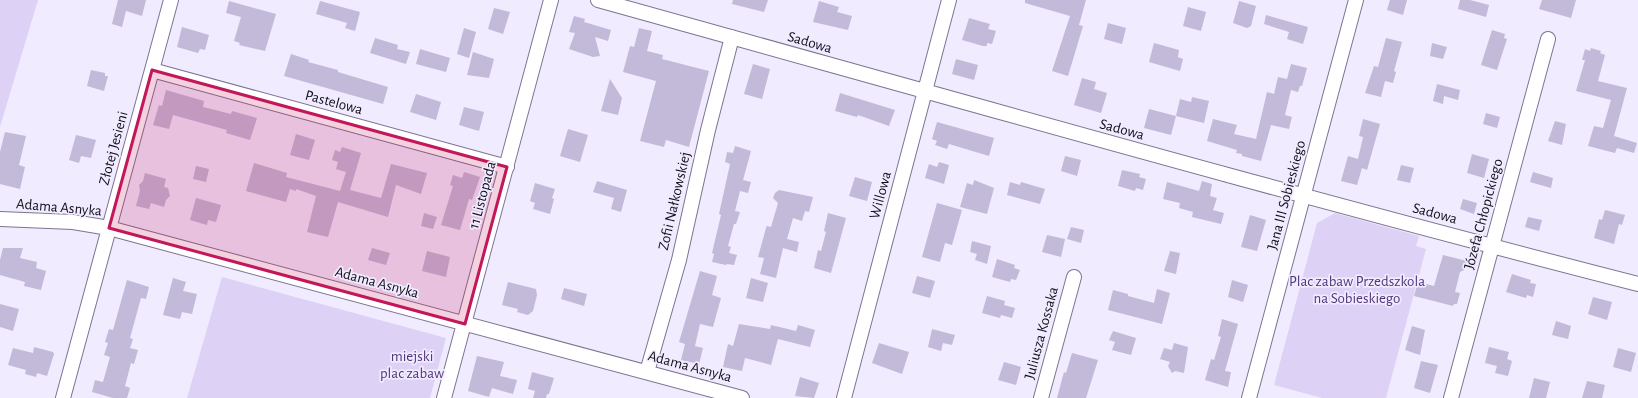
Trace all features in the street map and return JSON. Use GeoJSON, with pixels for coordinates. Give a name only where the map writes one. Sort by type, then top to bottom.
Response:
{"type":"FeatureCollection","features":[{"type":"Feature","properties":{"kind":"street","name":"Złotej Jesieni"},"geometry":{"type":"LineString","coordinates":[[63,398],[171,0]]}},
{"type":"Feature","properties":{"kind":"street","name":"11 Listopada"},"geometry":{"type":"LineString","coordinates":[[444,398],[551,0]]}},
{"type":"Feature","properties":{"kind":"street","name":"Sadowa"},"geometry":{"type":"LineString","coordinates":[[598,0],[925,92],[1492,246],[1638,284]]}},
{"type":"Feature","properties":{"kind":"street","name":"Willowa"},"geometry":{"type":"LineString","coordinates":[[844,398],[949,0]]}},
{"type":"Feature","properties":{"kind":"street","name":"Jana III Sobieskiego"},"geometry":{"type":"LineString","coordinates":[[1249,398],[1356,0]]}},
{"type":"Feature","properties":{"kind":"street","name":"Zofii Nałkowskiej"},"geometry":{"type":"LineString","coordinates":[[647,372],[679,260],[708,130],[732,37]]}},
{"type":"Feature","properties":{"kind":"street","name":"Józefa Chłopickiego"},"geometry":{"type":"LineString","coordinates":[[1451,398],[1548,39]]}},
{"type":"Feature","properties":{"kind":"street","name":"Pastelowa"},"geometry":{"type":"LineString","coordinates":[[152,70],[507,167]]}},
{"type":"Feature","properties":{"kind":"street","name":"Adama Asnyka"},"geometry":{"type":"LineString","coordinates":[[0,219],[73,222],[109,228],[742,398]]}},
{"type":"Feature","properties":{"kind":"street","name":"Juliusza Kossaka"},"geometry":{"type":"LineString","coordinates":[[1041,398],[1074,277]]}},
{"type":"Feature","properties":{"kind":"highlighted area"},"geometry":{"type":"Polygon","coordinates":[[[152,70],[507,167],[465,324],[109,228],[152,70]]]}},
{"type":"Feature","properties":{"kind":"green space"},"geometry":{"type":"Polygon","coordinates":[[[0,0],[38,0],[0,127],[0,0]]]}},
{"type":"Feature","properties":{"kind":"green space","name":"Plac zabaw Przedszkola na Sobieskiego"},"geometry":{"type":"Polygon","coordinates":[[[1335,213],[1419,236],[1416,246],[1426,249],[1386,398],[1322,398],[1274,385],[1317,223],[1335,213]]]}},
{"type":"Feature","properties":{"kind":"green space","name":"miejski plac zabaw"},"geometry":{"type":"Polygon","coordinates":[[[222,277],[446,338],[430,398],[187,398],[222,277]]]}},
{"type":"Feature","properties":{"kind":"building"},"geometry":{"type":"Polygon","coordinates":[[[118,0],[146,0],[142,16],[126,11],[122,27],[112,24],[118,0]]]}},
{"type":"Feature","properties":{"kind":"building"},"geometry":{"type":"Polygon","coordinates":[[[733,0],[768,0],[764,12],[732,4],[733,0]]]}},
{"type":"Feature","properties":{"kind":"building"},"geometry":{"type":"Polygon","coordinates":[[[1025,0],[1086,0],[1079,25],[1083,26],[1068,76],[1052,71],[1070,16],[1025,3],[1025,0]]]}},
{"type":"Feature","properties":{"kind":"building"},"geometry":{"type":"Polygon","coordinates":[[[1390,0],[1407,0],[1403,15],[1387,10],[1390,0]]]}},
{"type":"Feature","properties":{"kind":"building"},"geometry":{"type":"Polygon","coordinates":[[[1460,0],[1470,0],[1489,5],[1486,17],[1458,9],[1460,0]]]}},
{"type":"Feature","properties":{"kind":"building"},"geometry":{"type":"Polygon","coordinates":[[[1542,0],[1576,0],[1571,18],[1539,9],[1542,0]]]}},
{"type":"Feature","properties":{"kind":"building"},"geometry":{"type":"Polygon","coordinates":[[[229,1],[276,14],[265,51],[239,45],[240,43],[234,41],[241,17],[226,13],[229,1]]]}},
{"type":"Feature","properties":{"kind":"building"},"geometry":{"type":"Polygon","coordinates":[[[320,1],[360,12],[355,31],[345,28],[347,23],[316,14],[320,1]]]}},
{"type":"Feature","properties":{"kind":"building"},"geometry":{"type":"Polygon","coordinates":[[[819,1],[839,7],[837,12],[852,16],[848,30],[813,22],[819,1]]]}},
{"type":"Feature","properties":{"kind":"building"},"geometry":{"type":"Polygon","coordinates":[[[1239,1],[1256,6],[1251,26],[1247,28],[1233,23],[1239,1]]]}},
{"type":"Feature","properties":{"kind":"building"},"geometry":{"type":"Polygon","coordinates":[[[1188,7],[1206,12],[1201,31],[1183,26],[1188,7]]]}},
{"type":"Feature","properties":{"kind":"building"},"geometry":{"type":"Polygon","coordinates":[[[494,8],[510,12],[503,34],[488,29],[494,8]]]}},
{"type":"Feature","properties":{"kind":"building"},"geometry":{"type":"Polygon","coordinates":[[[1266,15],[1308,27],[1303,44],[1287,39],[1289,32],[1264,24],[1266,15]]]}},
{"type":"Feature","properties":{"kind":"building"},"geometry":{"type":"Polygon","coordinates":[[[574,16],[585,19],[584,22],[611,30],[608,41],[595,37],[600,56],[593,57],[569,49],[575,33],[569,32],[574,16]]]}},
{"type":"Feature","properties":{"kind":"building"},"geometry":{"type":"Polygon","coordinates":[[[969,18],[990,24],[988,29],[996,31],[992,44],[987,43],[987,46],[983,46],[962,40],[969,18]]]}},
{"type":"Feature","properties":{"kind":"building"},"geometry":{"type":"Polygon","coordinates":[[[1108,23],[1126,28],[1122,44],[1104,39],[1108,23]]]}},
{"type":"Feature","properties":{"kind":"building"},"geometry":{"type":"Polygon","coordinates":[[[182,27],[209,35],[205,50],[200,49],[198,53],[177,47],[182,27]]]}},
{"type":"Feature","properties":{"kind":"building"},"geometry":{"type":"Polygon","coordinates":[[[464,28],[476,32],[469,58],[457,54],[464,28]]]}},
{"type":"Feature","properties":{"kind":"building"},"geometry":{"type":"Polygon","coordinates":[[[639,28],[652,31],[647,51],[663,55],[662,59],[709,71],[689,147],[666,140],[664,147],[640,141],[656,81],[623,72],[630,46],[634,47],[639,28]]]}},
{"type":"Feature","properties":{"kind":"building"},"geometry":{"type":"Polygon","coordinates":[[[1492,30],[1505,34],[1504,38],[1507,39],[1497,70],[1481,65],[1492,30]]]}},
{"type":"Feature","properties":{"kind":"building"},"geometry":{"type":"Polygon","coordinates":[[[375,38],[398,45],[397,49],[410,52],[406,64],[370,53],[375,38]]]}},
{"type":"Feature","properties":{"kind":"building"},"geometry":{"type":"Polygon","coordinates":[[[1386,38],[1402,42],[1394,71],[1396,72],[1393,83],[1385,81],[1381,97],[1365,93],[1374,66],[1378,67],[1386,38]]]}},
{"type":"Feature","properties":{"kind":"building"},"geometry":{"type":"Polygon","coordinates":[[[1154,43],[1179,50],[1178,57],[1183,59],[1180,71],[1149,62],[1154,43]]]}},
{"type":"Feature","properties":{"kind":"building"},"geometry":{"type":"Polygon","coordinates":[[[1432,43],[1447,47],[1443,59],[1430,56],[1432,43]]]}},
{"type":"Feature","properties":{"kind":"building"},"geometry":{"type":"Polygon","coordinates":[[[1591,48],[1601,51],[1600,53],[1605,55],[1598,81],[1627,88],[1614,136],[1637,143],[1634,153],[1617,148],[1615,153],[1588,146],[1594,126],[1603,128],[1611,100],[1576,91],[1585,60],[1582,60],[1585,49],[1590,51],[1591,48]]]}},
{"type":"Feature","properties":{"kind":"building"},"geometry":{"type":"Polygon","coordinates":[[[420,49],[450,58],[446,72],[416,64],[420,49]]]}},
{"type":"Feature","properties":{"kind":"building"},"geometry":{"type":"Polygon","coordinates":[[[473,52],[494,59],[489,78],[467,75],[473,52]]]}},
{"type":"Feature","properties":{"kind":"building"},"geometry":{"type":"Polygon","coordinates":[[[291,54],[309,60],[308,62],[338,70],[338,72],[388,87],[383,104],[284,76],[291,54]]]}},
{"type":"Feature","properties":{"kind":"building"},"geometry":{"type":"Polygon","coordinates":[[[956,59],[978,65],[974,80],[952,74],[956,59]]]}},
{"type":"Feature","properties":{"kind":"building"},"geometry":{"type":"Polygon","coordinates":[[[753,64],[770,69],[762,99],[744,94],[753,64]]]}},
{"type":"Feature","properties":{"kind":"building"},"geometry":{"type":"Polygon","coordinates":[[[1291,64],[1307,68],[1302,86],[1300,86],[1298,92],[1291,90],[1285,115],[1292,117],[1289,129],[1271,125],[1261,161],[1242,156],[1242,154],[1236,153],[1237,150],[1207,141],[1213,119],[1237,125],[1234,134],[1256,139],[1267,92],[1274,94],[1278,77],[1287,79],[1291,64]]]}},
{"type":"Feature","properties":{"kind":"building"},"geometry":{"type":"Polygon","coordinates":[[[91,70],[105,73],[105,76],[108,76],[104,91],[87,86],[91,70]]]}},
{"type":"Feature","properties":{"kind":"building"},"geometry":{"type":"Polygon","coordinates":[[[1082,78],[1096,82],[1094,89],[1107,93],[1101,113],[1074,105],[1082,78]]]}},
{"type":"Feature","properties":{"kind":"building"},"geometry":{"type":"Polygon","coordinates":[[[610,79],[622,98],[618,115],[601,111],[610,79]]]}},
{"type":"Feature","properties":{"kind":"building"},"geometry":{"type":"Polygon","coordinates":[[[1437,84],[1460,90],[1458,100],[1444,96],[1443,104],[1433,101],[1437,84]]]}},
{"type":"Feature","properties":{"kind":"building"},"geometry":{"type":"Polygon","coordinates":[[[166,90],[204,101],[203,107],[231,114],[232,111],[257,118],[250,140],[226,133],[227,130],[173,115],[169,129],[153,125],[159,105],[162,106],[166,90]]]}},
{"type":"Feature","properties":{"kind":"building"},"geometry":{"type":"Polygon","coordinates":[[[840,93],[895,110],[889,126],[858,115],[857,117],[835,111],[840,93]]]}},
{"type":"Feature","properties":{"kind":"building"},"geometry":{"type":"Polygon","coordinates":[[[416,94],[441,102],[436,120],[410,112],[416,94]]]}},
{"type":"Feature","properties":{"kind":"building"},"geometry":{"type":"Polygon","coordinates":[[[1192,97],[1209,101],[1204,123],[1176,116],[1180,99],[1191,102],[1192,97]]]}},
{"type":"Feature","properties":{"kind":"building"},"geometry":{"type":"Polygon","coordinates":[[[464,107],[484,112],[479,131],[459,125],[464,107]]]}},
{"type":"Feature","properties":{"kind":"building"},"geometry":{"type":"Polygon","coordinates":[[[1149,109],[1176,116],[1171,135],[1144,128],[1149,109]]]}},
{"type":"Feature","properties":{"kind":"building"},"geometry":{"type":"Polygon","coordinates":[[[1486,113],[1500,117],[1497,128],[1483,124],[1486,113]]]}},
{"type":"Feature","properties":{"kind":"building"},"geometry":{"type":"Polygon","coordinates":[[[1363,119],[1380,124],[1367,170],[1362,168],[1357,185],[1341,181],[1348,156],[1358,159],[1363,137],[1359,136],[1363,119]]]}},
{"type":"Feature","properties":{"kind":"building"},"geometry":{"type":"Polygon","coordinates":[[[1555,121],[1566,124],[1562,145],[1548,141],[1555,121]]]}},
{"type":"Feature","properties":{"kind":"building"},"geometry":{"type":"Polygon","coordinates":[[[937,122],[994,138],[989,156],[949,144],[947,149],[935,145],[937,141],[932,139],[937,122]]]}},
{"type":"Feature","properties":{"kind":"building"},"geometry":{"type":"Polygon","coordinates":[[[568,129],[588,135],[580,162],[560,156],[568,129]]]}},
{"type":"Feature","properties":{"kind":"building"},"geometry":{"type":"Polygon","coordinates":[[[5,132],[26,136],[19,165],[25,167],[20,189],[0,184],[0,152],[5,132]]]}},
{"type":"Feature","properties":{"kind":"building"},"geometry":{"type":"Polygon","coordinates":[[[296,134],[315,140],[309,160],[290,155],[296,134]]]}},
{"type":"Feature","properties":{"kind":"building"},"geometry":{"type":"Polygon","coordinates":[[[76,135],[96,140],[91,158],[81,156],[79,163],[69,160],[76,135]]]}},
{"type":"Feature","properties":{"kind":"building"},"geometry":{"type":"Polygon","coordinates":[[[735,146],[751,151],[743,180],[751,182],[748,193],[740,191],[735,211],[740,212],[736,224],[734,224],[728,246],[731,247],[729,253],[737,255],[734,265],[726,265],[712,262],[714,254],[712,253],[721,215],[719,214],[730,164],[725,162],[727,152],[733,153],[735,146]]]}},
{"type":"Feature","properties":{"kind":"building"},"geometry":{"type":"Polygon","coordinates":[[[342,147],[361,153],[350,190],[381,198],[391,164],[427,173],[421,194],[396,185],[388,217],[338,202],[328,237],[307,232],[316,196],[296,189],[296,191],[290,189],[286,202],[246,191],[254,163],[287,173],[286,177],[340,191],[346,172],[336,169],[338,162],[332,160],[335,150],[340,152],[342,147]]]}},
{"type":"Feature","properties":{"kind":"building"},"geometry":{"type":"Polygon","coordinates":[[[1472,154],[1489,159],[1484,178],[1467,173],[1472,154]]]}},
{"type":"Feature","properties":{"kind":"building"},"geometry":{"type":"Polygon","coordinates":[[[1065,156],[1081,160],[1077,176],[1061,171],[1065,156]]]}},
{"type":"Feature","properties":{"kind":"building"},"geometry":{"type":"Polygon","coordinates":[[[939,162],[949,165],[944,184],[925,178],[929,164],[937,167],[939,162]]]}},
{"type":"Feature","properties":{"kind":"building"},"geometry":{"type":"Polygon","coordinates":[[[1401,165],[1414,168],[1410,183],[1397,180],[1401,165]]]}},
{"type":"Feature","properties":{"kind":"building"},"geometry":{"type":"Polygon","coordinates":[[[196,166],[209,169],[206,182],[193,179],[196,166]]]}},
{"type":"Feature","properties":{"kind":"building"},"geometry":{"type":"Polygon","coordinates":[[[1122,170],[1140,174],[1139,177],[1146,179],[1143,190],[1136,188],[1135,191],[1118,186],[1122,170]]]}},
{"type":"Feature","properties":{"kind":"building"},"geometry":{"type":"Polygon","coordinates":[[[464,172],[480,177],[472,200],[469,199],[460,230],[441,225],[453,186],[450,185],[453,175],[462,178],[464,172]]]}},
{"type":"Feature","properties":{"kind":"building"},"geometry":{"type":"Polygon","coordinates":[[[1533,172],[1553,178],[1551,188],[1530,182],[1533,172]]]}},
{"type":"Feature","properties":{"kind":"building"},"geometry":{"type":"Polygon","coordinates":[[[145,173],[166,179],[164,187],[168,188],[170,196],[166,200],[164,207],[151,203],[149,209],[136,206],[140,191],[139,185],[143,181],[145,173]]]}},
{"type":"Feature","properties":{"kind":"building"},"geometry":{"type":"Polygon","coordinates":[[[855,177],[872,182],[867,201],[849,196],[855,177]]]}},
{"type":"Feature","properties":{"kind":"building"},"geometry":{"type":"Polygon","coordinates":[[[974,180],[994,188],[987,214],[960,207],[967,183],[973,185],[974,180]]]}},
{"type":"Feature","properties":{"kind":"building"},"geometry":{"type":"Polygon","coordinates":[[[597,181],[627,190],[621,212],[611,209],[614,198],[593,192],[597,181]]]}},
{"type":"Feature","properties":{"kind":"building"},"geometry":{"type":"Polygon","coordinates":[[[1202,181],[1212,184],[1210,196],[1217,198],[1213,210],[1224,213],[1221,224],[1192,217],[1193,212],[1179,208],[1180,203],[1163,199],[1167,182],[1199,191],[1202,181]]]}},
{"type":"Feature","properties":{"kind":"building"},"geometry":{"type":"Polygon","coordinates":[[[1010,182],[1020,185],[1021,182],[1045,189],[1040,204],[1007,195],[1010,182]]]}},
{"type":"Feature","properties":{"kind":"building"},"geometry":{"type":"Polygon","coordinates":[[[535,183],[555,189],[550,214],[533,209],[535,203],[530,201],[535,183]]]}},
{"type":"Feature","properties":{"kind":"building"},"geometry":{"type":"Polygon","coordinates":[[[779,190],[813,197],[809,212],[805,211],[802,221],[793,218],[787,239],[799,242],[797,252],[783,248],[776,278],[760,274],[764,258],[758,257],[766,228],[767,226],[771,227],[778,203],[773,198],[775,193],[779,190]]]}},
{"type":"Feature","properties":{"kind":"building"},"geometry":{"type":"Polygon","coordinates":[[[196,198],[221,205],[216,222],[208,220],[207,225],[190,220],[196,198]]]}},
{"type":"Feature","properties":{"kind":"building"},"geometry":{"type":"Polygon","coordinates":[[[1463,199],[1477,203],[1474,214],[1460,209],[1463,199]]]}},
{"type":"Feature","properties":{"kind":"building"},"geometry":{"type":"Polygon","coordinates":[[[937,203],[962,210],[952,245],[945,243],[940,262],[922,257],[937,203]]]}},
{"type":"Feature","properties":{"kind":"building"},"geometry":{"type":"Polygon","coordinates":[[[1605,210],[1625,215],[1622,225],[1619,224],[1614,244],[1594,238],[1599,219],[1602,220],[1605,210]]]}},
{"type":"Feature","properties":{"kind":"building"},"geometry":{"type":"Polygon","coordinates":[[[424,213],[437,217],[433,229],[421,226],[424,213]]]}},
{"type":"Feature","properties":{"kind":"building"},"geometry":{"type":"Polygon","coordinates":[[[828,213],[846,218],[831,273],[814,268],[818,250],[821,251],[826,232],[824,231],[828,213]]]}},
{"type":"Feature","properties":{"kind":"building"},"geometry":{"type":"Polygon","coordinates":[[[1250,215],[1266,220],[1257,251],[1241,247],[1250,215]]]}},
{"type":"Feature","properties":{"kind":"building"},"geometry":{"type":"Polygon","coordinates":[[[1528,217],[1542,220],[1539,231],[1525,227],[1528,217]]]}},
{"type":"Feature","properties":{"kind":"building"},"geometry":{"type":"Polygon","coordinates":[[[1071,227],[1084,230],[1081,243],[1067,239],[1071,227]]]}},
{"type":"Feature","properties":{"kind":"building"},"geometry":{"type":"Polygon","coordinates":[[[1047,235],[1065,239],[1061,257],[1042,252],[1047,235]]]}},
{"type":"Feature","properties":{"kind":"building"},"geometry":{"type":"Polygon","coordinates":[[[972,241],[991,246],[987,264],[975,260],[977,254],[970,252],[972,241]]]}},
{"type":"Feature","properties":{"kind":"building"},"geometry":{"type":"Polygon","coordinates":[[[3,248],[23,248],[20,258],[37,262],[36,268],[46,271],[41,290],[24,286],[25,282],[0,275],[0,260],[3,248]]]}},
{"type":"Feature","properties":{"kind":"building"},"geometry":{"type":"Polygon","coordinates":[[[372,248],[390,253],[386,265],[368,260],[372,248]]]}},
{"type":"Feature","properties":{"kind":"building"},"geometry":{"type":"Polygon","coordinates":[[[427,251],[450,257],[446,277],[422,271],[427,251]]]}},
{"type":"Feature","properties":{"kind":"building"},"geometry":{"type":"Polygon","coordinates":[[[1170,251],[1180,253],[1176,274],[1164,271],[1170,251]]]}},
{"type":"Feature","properties":{"kind":"building"},"geometry":{"type":"Polygon","coordinates":[[[1443,255],[1467,261],[1464,270],[1460,272],[1455,292],[1460,293],[1457,304],[1454,304],[1453,306],[1414,296],[1418,282],[1434,286],[1443,255]]]}},
{"type":"Feature","properties":{"kind":"building"},"geometry":{"type":"Polygon","coordinates":[[[997,259],[1015,265],[1014,268],[1020,270],[1016,280],[1011,279],[1010,282],[992,277],[997,259]]]}},
{"type":"Feature","properties":{"kind":"building"},"geometry":{"type":"Polygon","coordinates":[[[700,271],[717,276],[712,295],[721,298],[713,327],[700,324],[695,346],[703,348],[699,364],[681,360],[685,344],[679,342],[700,271]]]}},
{"type":"Feature","properties":{"kind":"building"},"geometry":{"type":"Polygon","coordinates":[[[1512,274],[1531,280],[1530,283],[1536,284],[1533,297],[1527,295],[1526,298],[1506,292],[1512,274]]]}},
{"type":"Feature","properties":{"kind":"building"},"geometry":{"type":"Polygon","coordinates":[[[917,276],[935,281],[930,298],[912,293],[917,276]]]}},
{"type":"Feature","properties":{"kind":"building"},"geometry":{"type":"Polygon","coordinates":[[[173,278],[186,282],[183,291],[197,294],[192,314],[182,312],[180,319],[163,315],[173,278]]]}},
{"type":"Feature","properties":{"kind":"building"},"geometry":{"type":"Polygon","coordinates":[[[751,278],[768,283],[763,302],[746,298],[751,278]]]}},
{"type":"Feature","properties":{"kind":"building"},"geometry":{"type":"Polygon","coordinates":[[[127,280],[149,287],[146,299],[141,298],[130,338],[133,339],[130,348],[138,350],[134,364],[131,363],[125,386],[130,388],[127,398],[113,398],[92,392],[95,380],[103,382],[110,357],[104,355],[108,343],[105,342],[109,329],[113,330],[127,280]]]}},
{"type":"Feature","properties":{"kind":"building"},"geometry":{"type":"Polygon","coordinates":[[[1232,280],[1248,285],[1243,302],[1228,297],[1232,280]]]}},
{"type":"Feature","properties":{"kind":"building"},"geometry":{"type":"Polygon","coordinates":[[[508,282],[536,289],[537,295],[533,311],[528,315],[517,312],[518,309],[502,305],[508,282]]]}},
{"type":"Feature","properties":{"kind":"building"},"geometry":{"type":"Polygon","coordinates":[[[564,288],[587,294],[584,306],[561,299],[564,288]]]}},
{"type":"Feature","properties":{"kind":"building"},"geometry":{"type":"Polygon","coordinates":[[[1157,289],[1170,293],[1162,324],[1108,310],[1113,290],[1154,303],[1157,289]]]}},
{"type":"Feature","properties":{"kind":"building"},"geometry":{"type":"Polygon","coordinates":[[[987,296],[1005,301],[1004,305],[1015,308],[1012,318],[1001,315],[1000,318],[982,313],[987,296]]]}},
{"type":"Feature","properties":{"kind":"building"},"geometry":{"type":"Polygon","coordinates":[[[1593,297],[1612,302],[1607,320],[1588,314],[1593,297]]]}},
{"type":"Feature","properties":{"kind":"building"},"geometry":{"type":"Polygon","coordinates":[[[0,304],[19,309],[13,331],[0,327],[0,304]]]}},
{"type":"Feature","properties":{"kind":"building"},"geometry":{"type":"Polygon","coordinates":[[[1222,319],[1238,324],[1225,371],[1231,372],[1228,387],[1205,380],[1211,359],[1214,360],[1221,337],[1218,336],[1222,319]]]}},
{"type":"Feature","properties":{"kind":"building"},"geometry":{"type":"Polygon","coordinates":[[[1556,321],[1571,326],[1568,339],[1552,335],[1556,321]]]}},
{"type":"Feature","properties":{"kind":"building"},"geometry":{"type":"Polygon","coordinates":[[[739,324],[770,329],[771,325],[796,331],[798,325],[815,330],[810,347],[778,339],[771,365],[745,358],[742,371],[723,367],[728,344],[733,346],[739,324]]]}},
{"type":"Feature","properties":{"kind":"building"},"geometry":{"type":"Polygon","coordinates":[[[1412,326],[1425,330],[1420,355],[1405,350],[1412,326]]]}},
{"type":"Feature","properties":{"kind":"building"},"geometry":{"type":"Polygon","coordinates":[[[932,329],[955,335],[952,345],[943,343],[941,351],[928,347],[932,329]]]}},
{"type":"Feature","properties":{"kind":"building"},"geometry":{"type":"Polygon","coordinates":[[[1113,331],[1136,338],[1131,355],[1112,350],[1115,342],[1109,340],[1113,331]]]}},
{"type":"Feature","properties":{"kind":"building"},"geometry":{"type":"Polygon","coordinates":[[[879,343],[909,352],[902,374],[872,363],[879,343]]]}},
{"type":"Feature","properties":{"kind":"building"},"geometry":{"type":"Polygon","coordinates":[[[1174,343],[1188,347],[1184,373],[1175,371],[1172,373],[1168,366],[1170,362],[1160,359],[1164,348],[1172,350],[1174,343]]]}},
{"type":"Feature","properties":{"kind":"building"},"geometry":{"type":"Polygon","coordinates":[[[34,347],[53,352],[54,354],[47,376],[37,373],[36,377],[25,374],[26,370],[8,365],[13,348],[33,353],[34,347]]]}},
{"type":"Feature","properties":{"kind":"building"},"geometry":{"type":"Polygon","coordinates":[[[1489,347],[1509,352],[1507,359],[1512,361],[1508,376],[1495,373],[1497,366],[1485,363],[1489,347]]]}},
{"type":"Feature","properties":{"kind":"building"},"geometry":{"type":"Polygon","coordinates":[[[1618,348],[1636,353],[1631,372],[1613,367],[1618,348]]]}},
{"type":"Feature","properties":{"kind":"building"},"geometry":{"type":"Polygon","coordinates":[[[1072,353],[1098,360],[1086,398],[1057,398],[1064,372],[1066,373],[1072,353]]]}},
{"type":"Feature","properties":{"kind":"building"},"geometry":{"type":"Polygon","coordinates":[[[477,356],[504,362],[500,376],[517,380],[513,394],[492,388],[489,397],[468,391],[477,356]]]}},
{"type":"Feature","properties":{"kind":"building"},"geometry":{"type":"Polygon","coordinates":[[[1421,361],[1438,365],[1430,393],[1414,388],[1421,361]]]}},
{"type":"Feature","properties":{"kind":"building"},"geometry":{"type":"Polygon","coordinates":[[[1004,362],[1021,367],[1016,385],[998,380],[1004,362]]]}},
{"type":"Feature","properties":{"kind":"building"},"geometry":{"type":"Polygon","coordinates":[[[532,372],[554,378],[549,394],[547,394],[546,398],[533,398],[535,391],[528,389],[532,372]]]}},
{"type":"Feature","properties":{"kind":"building"},"geometry":{"type":"Polygon","coordinates":[[[800,377],[819,383],[814,398],[795,396],[800,377]]]}},
{"type":"Feature","properties":{"kind":"building"},"geometry":{"type":"Polygon","coordinates":[[[1534,378],[1550,382],[1546,398],[1529,398],[1534,378]]]}},
{"type":"Feature","properties":{"kind":"building"},"geometry":{"type":"Polygon","coordinates":[[[1587,381],[1605,385],[1602,398],[1582,398],[1587,381]]]}}]}
